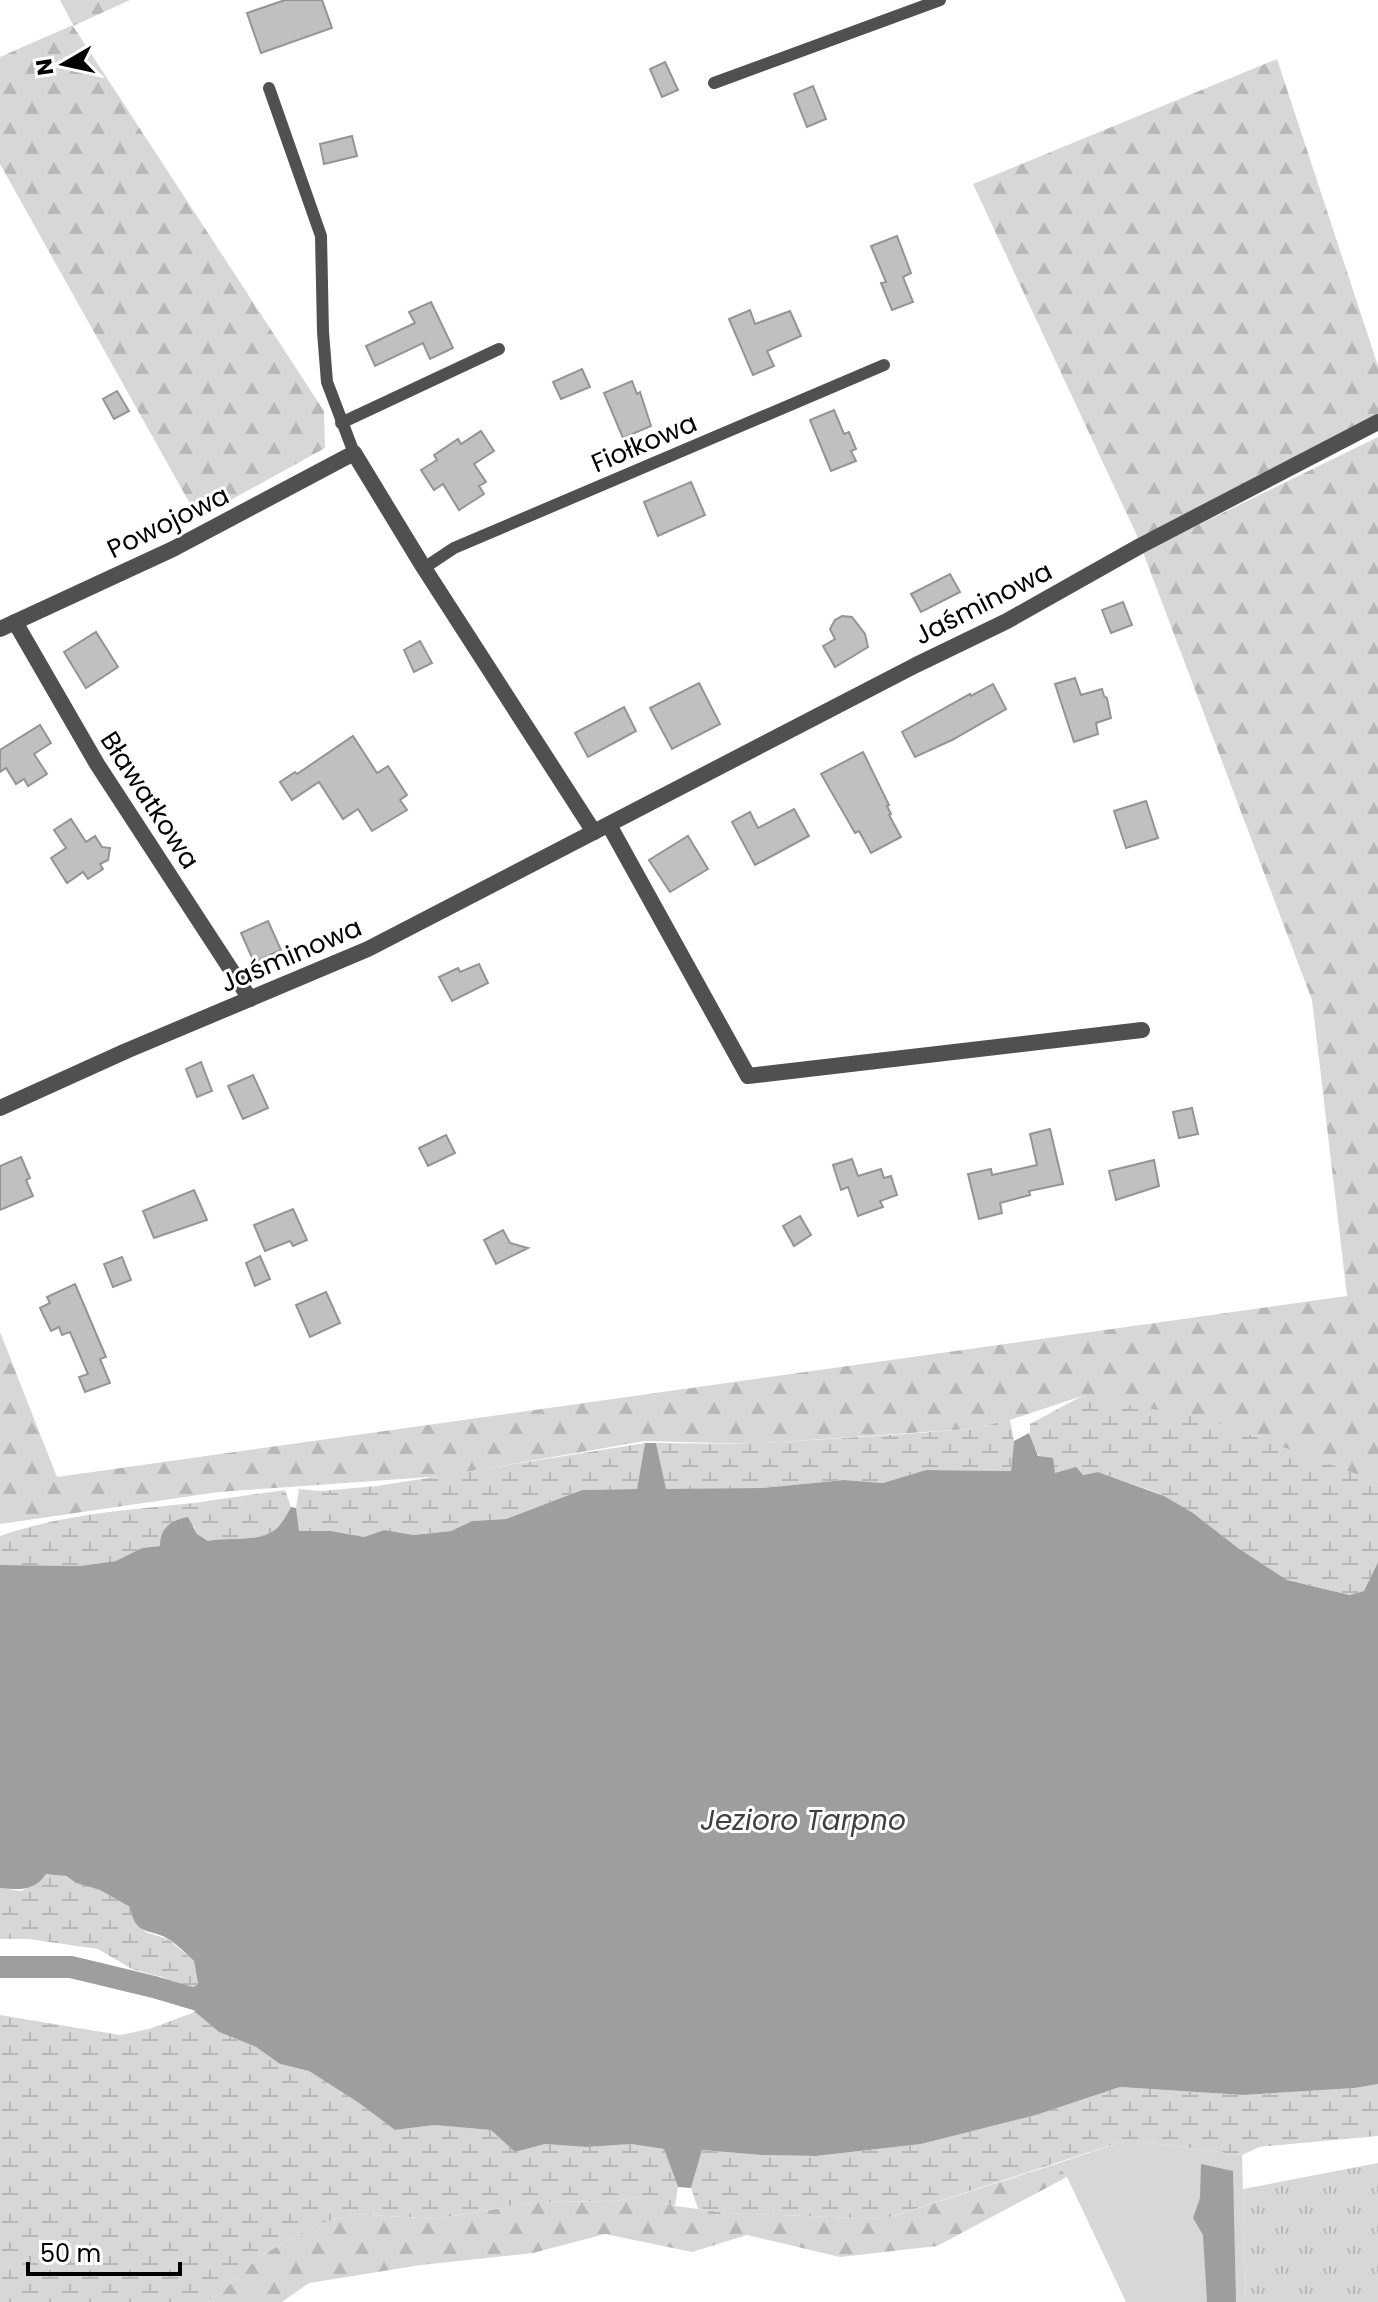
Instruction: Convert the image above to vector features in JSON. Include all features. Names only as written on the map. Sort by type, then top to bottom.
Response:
[{"type":"street","name":"Jaśminowa","points":[[0,1108],[368,949],[1007,621],[1140,546],[1378,422]]},
{"type":"street","points":[[354,453],[424,568],[601,829],[748,1076],[1142,1030]]},
{"type":"street","name":"Powojowa","points":[[8,626],[173,549],[354,453]]},
{"type":"street","name":"Bławatkowa","points":[[8,626],[250,999]]},
{"type":"lane","points":[[714,83],[940,0]]},
{"type":"lane","points":[[269,88],[321,236],[327,382],[354,453]]},
{"type":"lane","points":[[341,423],[499,349]]},
{"type":"lane","name":"Fiołkowa","points":[[424,568],[454,548],[884,365]]},
{"type":"green space","points":[[60,0],[130,0],[73,26],[324,411],[325,448],[198,518],[0,164],[0,57],[73,25]]},
{"type":"green space","points":[[1277,59],[1378,366],[1378,414],[1139,540],[973,184]]},
{"type":"green space","points":[[1378,437],[1378,1482],[1082,1396],[1010,1420],[969,1429],[752,1444],[645,1441],[443,1476],[219,1492],[0,1524],[0,1332],[57,1477],[1347,1296],[1312,1000],[1143,552]]},
{"type":"green space","points":[[1082,1396],[1207,1419],[1378,1482],[1378,1562],[1364,1591],[1351,1595],[1287,1580],[1193,1513],[1155,1492],[1098,1472],[1083,1475],[1055,1473],[1033,1445],[1030,1424]]},
{"type":"green space","points":[[1010,1420],[1014,1441],[1011,1471],[926,1470],[883,1483],[844,1480],[762,1488],[666,1490],[656,1443],[752,1444],[969,1429]]},
{"type":"green space","points":[[645,1443],[637,1489],[582,1490],[506,1519],[472,1521],[451,1531],[414,1535],[384,1530],[364,1537],[331,1531],[298,1531],[296,1508],[299,1489],[321,1491],[377,1486]]},
{"type":"green space","points":[[285,1490],[291,1507],[278,1527],[261,1536],[208,1541],[197,1534],[194,1526],[160,1546],[142,1548],[117,1561],[80,1566],[0,1565],[0,1536],[24,1529],[96,1514]]},
{"type":"green space","points":[[60,1873],[130,1907],[145,1932],[168,1939],[194,1961],[198,1984],[189,1990],[162,1977],[132,1969],[98,1949],[29,1939],[0,1939],[0,1888],[22,1891],[46,1874]]},
{"type":"green space","points":[[195,2012],[219,2032],[256,2047],[280,2064],[309,2071],[395,2130],[434,2125],[491,2130],[515,2152],[545,2144],[587,2147],[631,2144],[664,2149],[678,2187],[675,2206],[636,2197],[616,2201],[538,2202],[435,2219],[356,2214],[317,2224],[260,2256],[221,2293],[204,2302],[0,2302],[0,2015],[120,2035],[149,2029]]},
{"type":"green space","points":[[1378,2084],[1378,2136],[1259,2147],[1242,2155],[1127,2140],[884,2219],[727,2213],[698,2209],[691,2188],[702,2150],[816,2156],[921,2144],[1036,2115],[1120,2087],[1243,2095]]},
{"type":"green space","points":[[1127,2140],[1242,2155],[1246,2302],[1126,2302],[1067,2177],[1056,2164]]},
{"type":"green space","points":[[1378,2163],[1378,2302],[1246,2302],[1243,2189]]},
{"type":"green space","points":[[1056,2164],[1067,2177],[937,2246],[840,2257],[747,2235],[692,2252],[605,2234],[533,2253],[421,2265],[309,2283],[282,2302],[204,2302],[221,2293],[260,2256],[317,2224],[356,2214],[435,2219],[538,2202],[616,2201],[637,2197],[727,2213],[884,2219]]},
{"type":"water","name":"Jezioro Tarpno","points":[[1029,1433],[1038,1456],[1053,1458],[1055,1473],[1076,1467],[1083,1475],[1098,1472],[1164,1496],[1287,1580],[1350,1595],[1364,1591],[1378,1562],[1378,2084],[1243,2095],[1120,2087],[1036,2115],[921,2144],[816,2156],[702,2150],[691,2188],[678,2187],[664,2149],[631,2144],[587,2147],[545,2144],[515,2152],[491,2130],[434,2125],[395,2130],[309,2071],[280,2064],[256,2047],[219,2032],[195,2012],[189,1990],[198,1984],[194,1961],[170,1940],[140,1928],[130,1907],[66,1876],[46,1874],[32,1886],[0,1888],[0,1565],[80,1566],[116,1561],[142,1548],[160,1546],[167,1526],[188,1517],[197,1534],[208,1541],[261,1536],[278,1527],[291,1507],[296,1508],[299,1531],[331,1531],[364,1537],[384,1530],[414,1535],[451,1531],[472,1521],[506,1519],[582,1490],[637,1489],[645,1443],[656,1443],[666,1489],[762,1488],[844,1480],[883,1483],[926,1470],[1011,1471],[1014,1441]]},
{"type":"water","points":[[1201,2164],[1233,2171],[1236,2302],[1207,2302],[1203,2235],[1193,2218],[1200,2198]]},
{"type":"building","points":[[285,0],[322,0],[332,28],[261,53],[247,13]]},
{"type":"building","points":[[665,62],[678,90],[662,97],[650,69]]},
{"type":"building","points":[[813,86],[826,119],[807,127],[794,94]]},
{"type":"building","points":[[352,136],[357,156],[324,164],[320,144]]},
{"type":"building","points":[[897,236],[911,273],[903,277],[913,302],[892,310],[881,283],[886,282],[871,246]]},
{"type":"building","points":[[431,302],[453,348],[430,359],[423,343],[375,366],[366,346],[415,323],[409,312]]},
{"type":"building","points":[[750,310],[755,324],[790,311],[801,336],[767,351],[774,366],[753,375],[729,319]]},
{"type":"building","points":[[582,369],[590,387],[561,399],[553,382]]},
{"type":"building","points":[[632,381],[637,394],[640,392],[651,426],[623,438],[604,393]]},
{"type":"building","points":[[117,391],[129,411],[114,419],[103,399]]},
{"type":"building","points":[[834,410],[844,434],[849,432],[856,449],[851,451],[856,461],[831,471],[810,420]]},
{"type":"building","points":[[481,431],[494,451],[474,464],[486,482],[479,486],[484,494],[459,510],[443,484],[434,490],[421,470],[437,460],[434,455],[458,439],[461,444]]},
{"type":"building","points":[[691,482],[705,515],[658,536],[644,502]]},
{"type":"building","points":[[950,574],[960,592],[921,612],[911,594]]},
{"type":"building","points":[[1123,602],[1132,625],[1111,633],[1102,610]]},
{"type":"building","points":[[842,616],[852,617],[865,634],[868,647],[835,667],[823,646],[835,639],[830,629],[835,620]]},
{"type":"building","points":[[96,632],[118,667],[86,688],[64,652]]},
{"type":"building","points":[[420,641],[432,663],[414,672],[404,650]]},
{"type":"building","points":[[1075,678],[1081,695],[1102,689],[1111,718],[1096,723],[1098,734],[1074,742],[1055,684]]},
{"type":"building","points":[[699,683],[720,724],[672,749],[650,708]]},
{"type":"building","points":[[993,684],[1006,709],[915,757],[902,732]]},
{"type":"building","points":[[624,707],[636,731],[588,757],[575,733]]},
{"type":"building","points":[[40,725],[51,743],[34,754],[47,774],[28,786],[24,779],[16,784],[6,768],[0,772],[0,750]]},
{"type":"building","points":[[353,736],[377,773],[388,766],[407,795],[400,800],[407,810],[372,831],[358,809],[343,819],[319,782],[292,800],[280,782]]},
{"type":"building","points":[[863,752],[901,837],[871,853],[859,831],[855,833],[821,774]]},
{"type":"building","points":[[1146,801],[1158,838],[1126,848],[1114,811]]},
{"type":"building","points":[[794,809],[809,836],[755,865],[732,822],[750,812],[758,828]]},
{"type":"building","points":[[71,819],[86,842],[95,836],[102,847],[110,848],[108,860],[100,864],[103,869],[88,879],[83,872],[67,883],[51,858],[66,848],[54,830]]},
{"type":"building","points":[[688,836],[708,869],[670,892],[649,860]]},
{"type":"building","points":[[268,921],[281,950],[254,962],[241,933]]},
{"type":"building","points":[[479,964],[488,983],[452,1001],[439,977],[458,968],[460,972]]},
{"type":"building","points":[[201,1062],[212,1091],[197,1097],[186,1069]]},
{"type":"building","points":[[253,1075],[268,1108],[243,1119],[228,1086]]},
{"type":"building","points":[[1192,1108],[1198,1134],[1179,1138],[1173,1112]]},
{"type":"building","points":[[1050,1129],[1063,1184],[1029,1191],[1030,1195],[1000,1203],[1002,1213],[979,1219],[968,1174],[991,1169],[992,1175],[1037,1165],[1030,1134]]},
{"type":"building","points":[[446,1135],[455,1153],[428,1166],[419,1148]]},
{"type":"building","points":[[21,1157],[30,1178],[26,1180],[33,1196],[0,1210],[0,1166]]},
{"type":"building","points":[[852,1159],[858,1176],[881,1169],[884,1178],[891,1176],[897,1195],[880,1201],[883,1207],[858,1216],[848,1187],[841,1190],[833,1165]]},
{"type":"building","points":[[1154,1160],[1159,1186],[1116,1200],[1109,1171]]},
{"type":"building","points":[[194,1190],[207,1220],[154,1238],[143,1211]]},
{"type":"building","points":[[293,1209],[307,1240],[293,1246],[290,1241],[265,1251],[254,1225]]},
{"type":"building","points":[[800,1216],[811,1235],[794,1246],[783,1226]]},
{"type":"building","points":[[503,1230],[510,1243],[528,1248],[496,1264],[484,1240]]},
{"type":"building","points":[[260,1256],[270,1279],[255,1286],[246,1263]]},
{"type":"building","points":[[122,1257],[131,1280],[113,1287],[104,1264]]},
{"type":"building","points":[[75,1284],[106,1357],[100,1359],[110,1383],[85,1392],[79,1377],[88,1374],[70,1332],[62,1335],[59,1327],[51,1331],[40,1308],[50,1303],[47,1297]]},
{"type":"building","points":[[326,1292],[340,1323],[310,1337],[296,1305]]},
{"type":"waterway","points":[[0,1967],[71,1967],[218,2006]]}]
